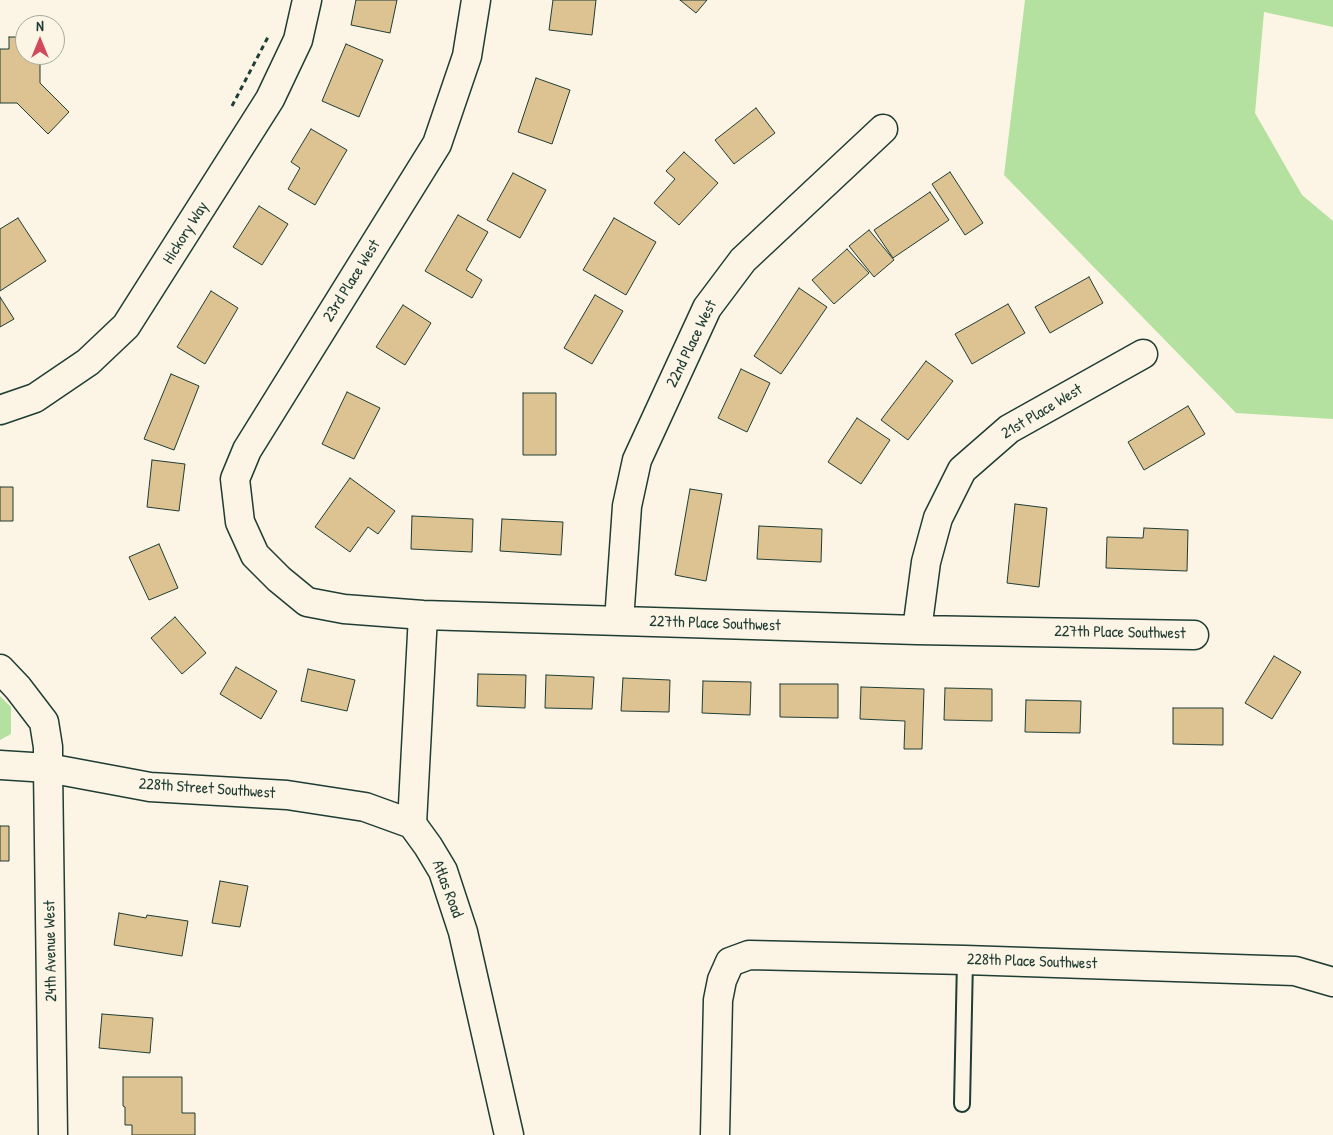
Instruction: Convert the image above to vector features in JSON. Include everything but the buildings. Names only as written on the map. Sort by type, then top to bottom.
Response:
[{"type":"street","name":"Hickory Way","points":[[0,410],[35,398],[88,362],[126,326],[270,99],[298,40],[307,0]]},
{"type":"street","name":"23rd Place West","points":[[255,555],[240,522],[235,479],[247,450],[437,144],[467,56],[476,0]]},
{"type":"street","name":"22nd Place West","points":[[619,621],[627,506],[637,460],[707,308],[743,260],[883,129]]},
{"type":"street","name":"21st Place West","points":[[917,630],[926,562],[938,518],[962,470],[1009,429],[1143,354]]},
{"type":"street","name":"227th Place Southwest","points":[[255,555],[279,579],[307,602],[344,609],[422,615],[917,630],[1194,635]]},
{"type":"street","points":[[412,824],[422,615]]},
{"type":"street","name":"24th Avenue West","points":[[0,669],[18,688],[44,722],[48,747],[53,1135]]},
{"type":"street","name":"228th Street Southwest","points":[[0,765],[48,768],[150,787],[287,795],[365,807],[412,824]]},
{"type":"street","name":"Atlas Road","points":[[412,824],[443,871],[463,932],[509,1135]]},
{"type":"street","name":"228th Place Southwest","points":[[715,1135],[718,1000],[722,980],[730,962],[750,955],[1295,971],[1333,982]]},
{"type":"lane","points":[[962,1104],[965,960]]},
{"type":"path","points":[[230,110],[270,33]]},
{"type":"green space","points":[[1025,0],[1333,0],[1333,27],[1264,12],[1255,113],[1302,195],[1333,221],[1333,419],[1236,413],[1004,175]]},
{"type":"green space","points":[[0,696],[11,707],[11,734],[0,740]]}]
